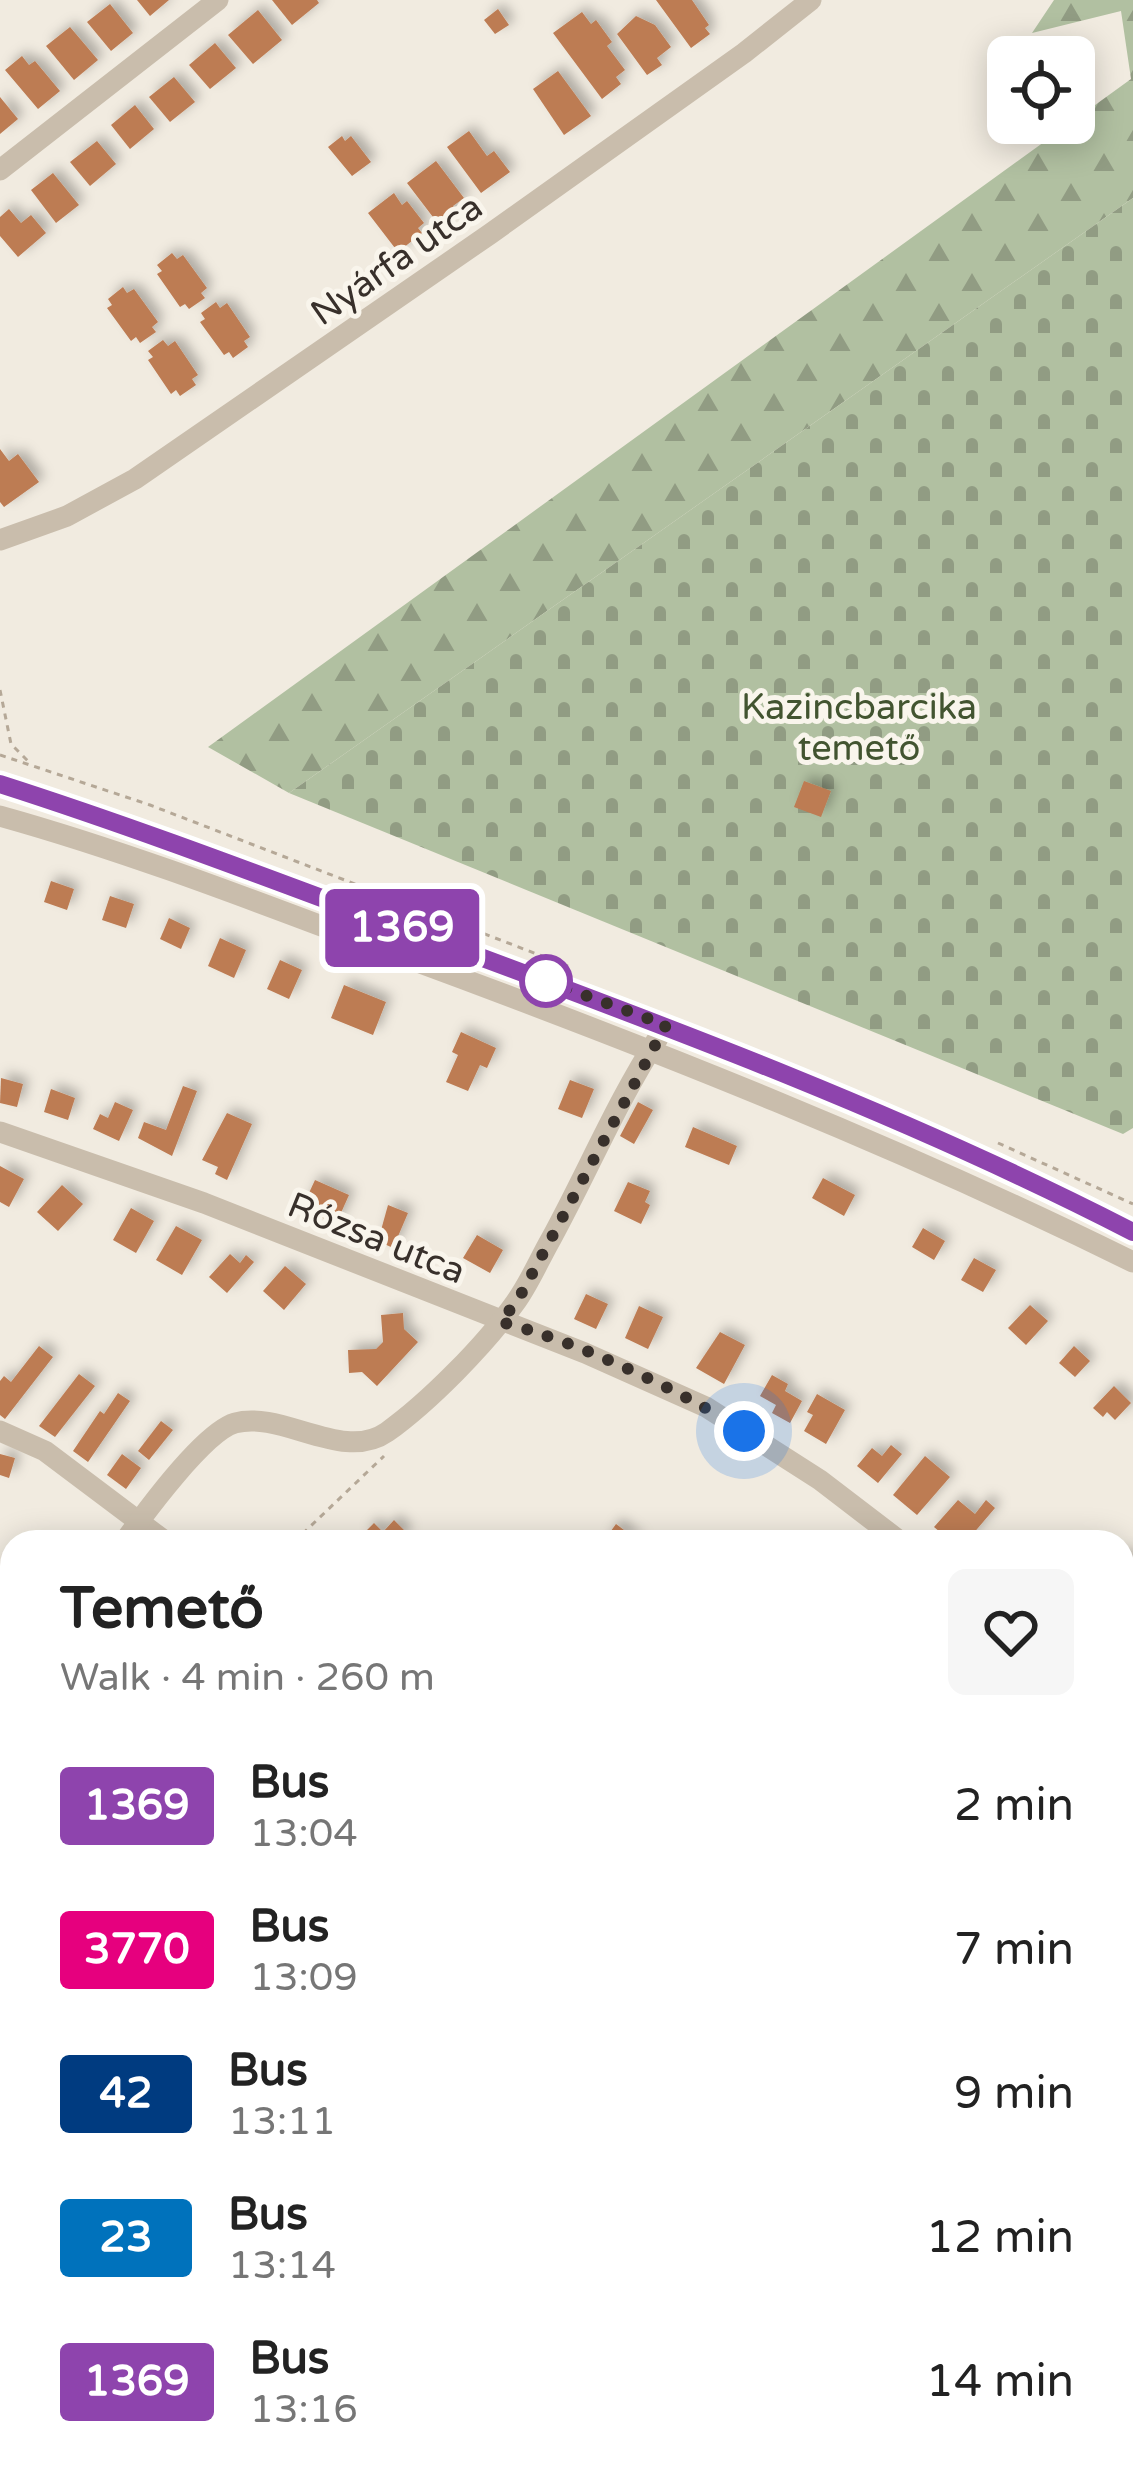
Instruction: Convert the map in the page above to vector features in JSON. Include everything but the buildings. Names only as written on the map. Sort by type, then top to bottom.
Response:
[{"type":"street","points":[[0,170],[218,0]]},
{"type":"street","name":"Nyárfa utca","points":[[0,540],[67,516],[135,479],[490,234],[811,0]]},
{"type":"street","points":[[0,783],[118,822],[666,1025],[1058,1194],[1133,1232]]},
{"type":"street","points":[[0,816],[107,846],[650,1050],[1051,1221],[1133,1262]]},
{"type":"street","points":[[133,1530],[191,1460],[220,1431],[238,1422],[353,1440],[379,1437],[441,1383],[518,1300],[666,1025]]},
{"type":"street","name":"Rózsa utca","points":[[0,1132],[203,1203],[585,1353],[706,1407],[820,1480],[885,1530]]},
{"type":"street","points":[[0,1431],[46,1451],[151,1530]]},
{"type":"path","points":[[0,690],[11,744],[38,767]]},
{"type":"path","points":[[307,1530],[384,1456]]},
{"type":"green space","points":[[1054,0],[1133,0],[1133,198],[289,793],[208,747],[1041,144],[1095,144],[1095,105],[1131,79],[1121,11],[1032,33]]},
{"type":"green space","name":"Kazincbarcika temető","points":[[1133,198],[1133,1128],[1123,1134],[289,793]]},
{"type":"bus line","name":"1369","points":[[0,784],[118,822],[666,1025],[1058,1194],[1133,1232]]},
{"type":"route","points":[[546,981],[666,1025],[518,1300],[500,1322],[585,1353],[706,1407],[744,1431]]}]
